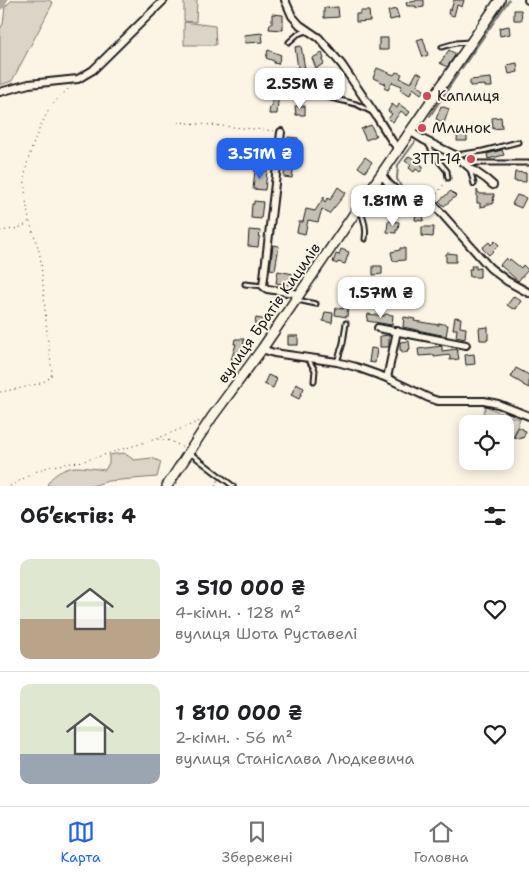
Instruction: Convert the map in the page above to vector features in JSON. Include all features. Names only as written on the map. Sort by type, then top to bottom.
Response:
[{"type":"street","points":[[0,92],[29,84],[78,79],[93,70],[164,0]]},
{"type":"street","points":[[285,0],[292,16],[307,31],[319,38],[342,65],[399,150]]},
{"type":"street","name":"вулиця Братів Кицилів","points":[[167,486],[212,417],[262,349],[500,0]]},
{"type":"street","points":[[281,132],[263,286],[268,289],[294,293],[297,298]]},
{"type":"street","points":[[410,132],[426,142],[455,155],[493,185]]},
{"type":"street","points":[[382,175],[393,188],[402,194],[435,206],[490,268],[529,293]]},
{"type":"street","points":[[378,328],[466,345]]},
{"type":"street","points":[[387,378],[397,331]]},
{"type":"street","points":[[262,349],[274,353],[337,362],[356,367],[387,378],[438,401],[492,402],[529,416]]},
{"type":"lane","points":[[289,42],[298,34],[307,31]]},
{"type":"lane","points":[[442,47],[456,43],[472,42]]},
{"type":"lane","points":[[285,95],[319,95],[356,104],[374,113]]},
{"type":"lane","points":[[426,142],[447,171],[448,178]]},
{"type":"lane","points":[[455,155],[483,151],[518,142]]},
{"type":"lane","points":[[464,163],[529,164]]},
{"type":"lane","points":[[470,168],[474,184]]},
{"type":"lane","points":[[359,208],[366,232],[365,239]]},
{"type":"lane","points":[[244,284],[263,286]]},
{"type":"lane","points":[[297,298],[316,304]]},
{"type":"lane","points":[[337,362],[343,343],[346,323]]},
{"type":"lane","points":[[308,358],[315,373],[314,381]]},
{"type":"lane","points":[[189,452],[233,486]]},
{"type":"path","points":[[0,392],[46,381],[52,372],[40,253],[29,221],[25,196],[25,174],[33,145],[43,120],[53,104],[78,79]]},
{"type":"path","points":[[178,122],[281,132]]},
{"type":"path","points":[[431,203],[448,178]]},
{"type":"path","points":[[0,231],[26,226],[29,221]]},
{"type":"path","points":[[10,486],[38,470],[84,461],[156,439],[212,417]]},
{"type":"path","points":[[156,439],[177,443],[189,452]]},
{"type":"path","points":[[216,486],[219,475]]},
{"type":"shaded area","points":[[12,0],[49,0],[53,3],[12,81],[0,85],[0,29],[3,24],[5,7]]},
{"type":"shaded area","points":[[184,0],[197,0],[196,22],[184,21]]},
{"type":"shaded area","points":[[184,22],[215,26],[216,45],[184,45]]},
{"type":"shaded area","points":[[486,406],[505,415],[482,415]]},
{"type":"shaded area","points":[[514,417],[520,419],[514,434]]},
{"type":"shaded area","points":[[124,453],[134,460],[152,458],[161,462],[157,477],[108,481],[92,486],[47,486],[54,476],[72,467],[105,470],[109,463],[109,455]]},
{"type":"building","points":[[424,0],[424,7],[407,6],[406,3]]},
{"type":"building","points":[[454,0],[464,0],[462,7],[457,5],[454,16],[448,14]]},
{"type":"building","points":[[338,7],[339,17],[324,18],[324,8]]},
{"type":"building","points":[[396,9],[399,18],[390,20],[388,11]]},
{"type":"building","points":[[514,10],[521,10],[522,20],[514,20]]},
{"type":"building","points":[[360,11],[369,11],[370,21],[356,22],[356,14],[360,14]]},
{"type":"building","points":[[272,14],[283,15],[283,30],[269,29],[270,24],[272,24]]},
{"type":"building","points":[[509,26],[510,34],[500,36],[499,28]]},
{"type":"building","points":[[262,33],[263,42],[245,43],[244,35]]},
{"type":"building","points":[[379,38],[388,38],[388,50],[379,50]]},
{"type":"building","points":[[423,38],[428,55],[423,57],[417,40]]},
{"type":"building","points":[[301,46],[305,69],[304,85],[294,85],[294,75],[299,75],[295,47]]},
{"type":"building","points":[[268,50],[281,55],[278,64],[266,58]]},
{"type":"building","points":[[449,50],[456,54],[447,67],[440,63]]},
{"type":"building","points":[[322,53],[324,64],[316,68],[312,58]]},
{"type":"building","points":[[517,63],[518,72],[509,74],[507,65]]},
{"type":"building","points":[[377,68],[394,75],[396,72],[402,74],[400,78],[411,83],[417,72],[422,75],[417,85],[424,90],[421,94],[413,88],[410,95],[400,90],[402,86],[392,82],[388,90],[384,88],[386,84],[373,78]]},
{"type":"building","points":[[491,78],[492,87],[485,87],[485,85],[470,86],[470,80]]},
{"type":"building","points":[[272,89],[278,89],[277,114],[269,114],[270,106],[272,106]]},
{"type":"building","points":[[392,104],[397,108],[399,104],[410,112],[407,116],[401,111],[393,122],[388,119],[392,114],[388,111]]},
{"type":"building","points":[[295,106],[305,106],[305,115],[296,115]]},
{"type":"building","points":[[441,106],[449,109],[444,123],[436,119]]},
{"type":"building","points":[[501,117],[502,128],[493,129],[492,118]]},
{"type":"building","points":[[371,125],[376,136],[366,140],[361,129]]},
{"type":"building","points":[[458,129],[467,130],[467,141],[457,141]]},
{"type":"building","points":[[288,137],[298,138],[297,147],[287,146]]},
{"type":"building","points":[[257,140],[269,142],[267,158],[255,156]]},
{"type":"building","points":[[502,150],[504,155],[488,159],[487,154]]},
{"type":"building","points":[[286,155],[295,156],[292,178],[284,177]]},
{"type":"building","points":[[409,156],[415,160],[417,157],[422,161],[420,164],[423,166],[423,169],[420,172],[416,169],[414,172],[409,168],[411,165],[405,161]]},
{"type":"building","points":[[365,157],[372,162],[365,172],[358,167]]},
{"type":"building","points":[[255,170],[267,171],[265,190],[253,189]]},
{"type":"building","points":[[515,172],[526,173],[526,182],[514,181]]},
{"type":"building","points":[[338,187],[346,193],[329,214],[322,209],[318,222],[308,220],[305,234],[297,232],[299,222],[303,222],[306,209],[315,211],[324,197],[325,202],[328,198],[330,200]]},
{"type":"building","points":[[477,190],[480,194],[494,194],[493,204],[486,204],[486,206],[480,207],[480,203],[477,203]]},
{"type":"building","points":[[451,191],[456,196],[444,206],[439,201]]},
{"type":"building","points":[[517,195],[526,198],[521,208],[512,204]]},
{"type":"building","points":[[254,201],[263,202],[261,219],[251,218]]},
{"type":"building","points":[[417,206],[425,207],[423,221],[415,220]]},
{"type":"building","points":[[388,221],[399,222],[396,233],[387,232]]},
{"type":"building","points":[[422,227],[434,227],[433,237],[422,236]]},
{"type":"building","points":[[249,230],[260,231],[258,247],[248,246]]},
{"type":"building","points":[[495,241],[499,245],[489,255],[482,248],[489,242],[491,245]]},
{"type":"building","points":[[273,245],[279,246],[275,270],[270,269]]},
{"type":"building","points":[[400,248],[405,248],[405,260],[393,261],[391,252],[400,250]]},
{"type":"building","points":[[341,249],[349,252],[345,264],[338,262],[337,264],[333,262],[336,254],[339,255]]},
{"type":"building","points":[[447,253],[456,254],[456,262],[446,262]]},
{"type":"building","points":[[506,258],[521,268],[523,265],[528,270],[518,281],[500,265]]},
{"type":"building","points":[[373,266],[382,266],[382,274],[373,275]]},
{"type":"building","points":[[471,266],[476,266],[476,269],[480,268],[480,277],[470,277],[469,269],[472,269]]},
{"type":"building","points":[[278,271],[293,274],[291,285],[276,283]]},
{"type":"building","points":[[345,279],[353,280],[352,302],[348,302],[347,317],[335,315],[336,308],[343,309]]},
{"type":"building","points":[[514,296],[521,301],[516,309],[507,305]]},
{"type":"building","points":[[325,312],[333,313],[332,323],[323,321]]},
{"type":"building","points":[[368,314],[393,315],[392,325],[367,321]]},
{"type":"building","points":[[404,317],[415,319],[414,321],[448,325],[446,336],[403,327]]},
{"type":"building","points":[[455,317],[461,318],[460,327],[466,328],[465,339],[456,337],[457,329],[453,329]]},
{"type":"building","points":[[256,318],[267,320],[265,329],[254,327]]},
{"type":"building","points":[[488,327],[488,340],[480,340],[479,328]]},
{"type":"building","points":[[389,335],[389,347],[380,347],[380,336]]},
{"type":"building","points":[[288,336],[298,336],[298,345],[288,345]]},
{"type":"building","points":[[235,339],[244,339],[244,352],[241,362],[231,360],[236,344],[234,344]]},
{"type":"building","points":[[409,341],[410,349],[407,350],[408,352],[402,353],[400,342]]},
{"type":"building","points":[[442,346],[442,351],[457,349],[459,359],[450,360],[450,355],[419,356],[418,349]]},
{"type":"building","points":[[371,348],[377,349],[375,363],[369,362]]},
{"type":"building","points":[[474,354],[475,364],[466,365],[465,355]]},
{"type":"building","points":[[516,368],[529,375],[529,388],[511,377]]},
{"type":"building","points":[[268,375],[277,379],[273,388],[264,384]]},
{"type":"building","points":[[296,384],[304,388],[299,399],[291,395]]},
{"type":"building","points":[[518,427],[526,431],[523,438],[514,437]]},
{"type":"waterway","points":[[0,4],[2,0]]},
{"type":"waterway","points":[[462,68],[509,0]]},
{"type":"waterway","points":[[430,116],[458,74]]},
{"type":"waterway","points":[[411,195],[403,190],[397,179],[398,165],[415,142]]},
{"type":"waterway","points":[[416,196],[431,199]]},
{"type":"waterway","points":[[446,214],[471,242]]},
{"type":"waterway","points":[[489,262],[512,279],[529,288]]},
{"type":"place","name":"Каплиця","points":[[427,96]]},
{"type":"place","name":"Млинок","points":[[422,128]]},
{"type":"place","name":"ЗТП-14","points":[[471,159]]}]
